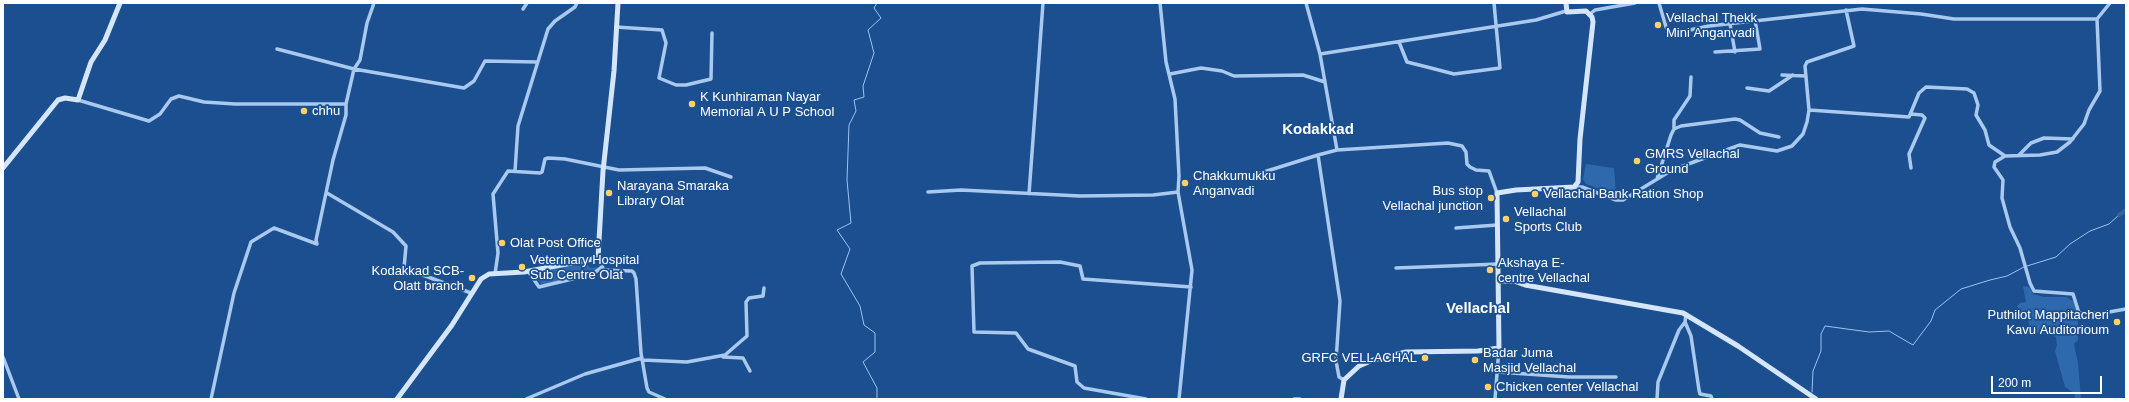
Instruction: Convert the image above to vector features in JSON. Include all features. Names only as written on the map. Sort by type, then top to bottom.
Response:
[{"type":"street","points":[[78,100],[91,62],[105,40],[120,3]]},
{"type":"street","points":[[211,399],[234,293],[252,242],[274,228],[317,244],[316,240],[333,160],[346,115],[346,104],[354,69],[360,60],[367,23],[374,3]]},
{"type":"street","points":[[524,9],[527,3]]},
{"type":"street","points":[[515,171],[518,126],[548,29],[555,21],[575,7],[578,3]]},
{"type":"street","points":[[618,3],[614,71],[603,166],[598,258],[602,267],[608,271],[625,270],[634,273],[636,279],[642,359],[648,391],[665,399]]},
{"type":"street","points":[[1029,194],[1043,3]]},
{"type":"street","points":[[1160,3],[1166,62],[1170,74],[1176,120],[1178,192],[1192,270],[1179,399]]},
{"type":"street","points":[[1306,3],[1320,54],[1337,150]]},
{"type":"street","points":[[1399,42],[1407,62],[1427,68],[1454,74],[1500,68],[1494,3]]},
{"type":"street","points":[[1566,3],[1566,11]]},
{"type":"street","points":[[1590,14],[1595,10],[1635,3]]},
{"type":"street","points":[[1659,3],[1669,32],[1675,33],[1755,20],[1862,9],[1921,14],[1954,19],[2097,19]]},
{"type":"street","points":[[2110,3],[2097,19],[2100,91],[2089,110],[2084,124],[2073,139],[2057,152],[2040,155],[2005,156],[1996,162],[1994,168],[2003,180],[2002,198],[2010,227],[2023,255],[2034,292],[2073,294],[2078,313],[2103,313],[2126,309]]},
{"type":"street","points":[[1497,193],[1516,190],[1582,187],[1616,200],[1623,200],[1672,170],[1740,146],[1777,151],[1792,146],[1803,134],[1808,110],[1805,76],[1805,66],[1807,62],[1854,46],[1846,10]]},
{"type":"street","points":[[1320,54],[1536,20],[1566,11],[1586,12],[1590,14],[1593,22],[1580,139],[1579,177],[1578,184],[1574,187]]},
{"type":"street","points":[[1715,52],[1735,52],[1760,49],[1755,20]]},
{"type":"street","points":[[1730,24],[1735,52]]},
{"type":"street","points":[[616,27],[662,30],[666,43],[659,78],[676,85],[686,85],[711,79],[712,33]]},
{"type":"street","points":[[277,49],[354,69],[464,88],[474,82],[485,61],[538,62]]},
{"type":"street","points":[[1170,74],[1201,68],[1222,71],[1234,76],[1304,75],[1325,82]]},
{"type":"street","points":[[1782,75],[1805,76]]},
{"type":"street","points":[[1747,88],[1769,91],[1793,75]]},
{"type":"street","points":[[1656,179],[1674,129],[1674,120],[1690,96],[1690,77]]},
{"type":"street","points":[[1808,110],[1909,117],[1919,94],[1926,87],[1967,89],[1974,93],[1978,105],[1976,115],[1985,130],[1989,145],[2005,156]]},
{"type":"street","points":[[3,168],[58,100],[65,98],[78,100],[149,121],[160,114],[171,99],[179,96],[204,102],[235,104],[346,104]]},
{"type":"street","points":[[1911,114],[1922,115],[1925,118],[1909,154],[1911,168]]},
{"type":"street","points":[[1674,129],[1687,124],[1740,120],[1760,133],[1778,137]]},
{"type":"street","points":[[2019,155],[2031,143],[2044,138],[2073,139]]},
{"type":"street","points":[[1251,176],[1337,150],[1448,143],[1462,146],[1466,152],[1467,164],[1476,170],[1489,171],[1497,193],[1499,348],[1495,399]]},
{"type":"street","points":[[1318,155],[1340,301],[1336,361],[1339,377],[1344,380]]},
{"type":"street","points":[[495,274],[498,253],[493,194],[508,171],[540,173],[542,172],[545,159],[548,158],[620,170],[705,168],[732,177]]},
{"type":"street","points":[[928,192],[961,190],[1080,196],[1153,195],[1178,192]]},
{"type":"street","points":[[327,193],[393,232],[406,246],[404,268],[471,293]]},
{"type":"street","points":[[1456,228],[1497,225]]},
{"type":"street","points":[[397,399],[452,325],[481,279],[489,274],[528,271],[598,258]]},
{"type":"street","points":[[1146,399],[1084,388],[1077,382],[1075,366],[1028,348],[1016,333],[974,332],[972,266],[980,263],[1060,262],[1080,266],[1083,280],[1191,287]]},
{"type":"street","points":[[1396,268],[1499,264]]},
{"type":"street","points":[[528,271],[539,287],[592,274],[602,267]]},
{"type":"street","points":[[1498,281],[1514,281],[1525,285],[1686,314],[1738,346],[1816,399]]},
{"type":"street","points":[[719,357],[724,355],[747,336],[746,302],[749,298],[763,296],[764,288]]},
{"type":"street","points":[[1657,399],[1658,382],[1679,330],[1685,322],[1686,314]]},
{"type":"street","points":[[1685,322],[1691,336],[1700,394],[1711,396],[1712,399]]},
{"type":"street","points":[[1341,399],[1344,380],[1359,366],[1373,360],[1406,352],[1478,351],[1499,348]]},
{"type":"street","points":[[3,357],[19,399]]},
{"type":"street","points":[[526,399],[585,374],[642,359],[687,362],[719,357],[743,358],[750,371]]},
{"type":"street","points":[[1498,372],[1569,377],[1616,377]]},
{"type":"street","points":[[1294,399],[1300,399]]},
{"type":"shaded area","points":[[1586,164],[1614,168],[1616,195],[1586,184],[1583,179]]},
{"type":"shaded area","points":[[584,262],[591,268],[599,267],[592,273],[542,285],[534,275],[536,272]]},
{"type":"shaded area","points":[[2023,286],[2029,287],[2033,294],[2044,297],[2066,297],[2073,301],[2078,314],[2078,340],[2074,344],[2078,363],[2081,399],[2075,399],[2074,393],[2065,387],[2055,351],[2057,345],[2056,337],[2050,334],[2031,333],[2027,315],[2020,315],[2015,312],[2019,309],[2017,306],[2020,303],[2026,302]]},
{"type":"waterway","points":[[877,3],[874,8],[881,18],[868,30],[874,53],[863,86],[864,97],[854,100],[856,111],[849,125],[847,180],[851,223],[837,230],[850,249],[841,274],[860,306],[864,325],[875,333],[875,352],[863,362],[877,388],[877,399]]},
{"type":"waterway","points":[[2119,215],[2126,210]]},
{"type":"waterway","points":[[2027,266],[2056,257],[2070,244],[2090,231],[2109,224],[2119,215]]},
{"type":"waterway","points":[[1812,392],[1813,371],[1821,351],[1821,334],[1825,326],[1869,332],[1889,331],[1913,345],[1931,321],[1935,310],[1961,289],[2007,276],[2024,267]]},
{"type":"place","name":"Vellachal Thekk Mini Anganvadi","points":[[1658,25]]},
{"type":"place","name":"K Kunhiraman Nayar Memorial A U P School","points":[[692,104]]},
{"type":"place","name":"chhu","points":[[304,111]]},
{"type":"place","name":"GMRS Vellachal Ground","points":[[1637,161]]},
{"type":"place","name":"Chakkumukku Anganvadi","points":[[1185,183]]},
{"type":"place","name":"Narayana Smaraka Library Olat","points":[[609,193]]},
{"type":"place","name":"Vellachal Bank Ration Shop","points":[[1535,194]]},
{"type":"place","name":"Bus stop Vellachal junction","points":[[1491,198]]},
{"type":"place","name":"Vellachal Sports Club","points":[[1506,219]]},
{"type":"place","name":"Olat Post Office","points":[[502,243]]},
{"type":"place","name":"Veterinary Hospital Sub Centre Olat","points":[[522,267]]},
{"type":"place","name":"Akshaya E- centre Vellachal","points":[[1490,270]]},
{"type":"place","name":"Kodakkad SCB- Olatt branch","points":[[472,278]]},
{"type":"place","name":"Puthilot Mappitacheri Kavu Auditorioum","points":[[2117,322]]},
{"type":"place","name":"GRFC VELLACHAL","points":[[1425,358]]},
{"type":"place","name":"Badar Juma Masjid Vellachal","points":[[1475,360]]},
{"type":"place","name":"Chicken center Vellachal","points":[[1488,387]]},
{"type":"district","name":"Kodakkad","points":[[1318,130]]},
{"type":"district","name":"Vellachal","points":[[1478,309]]}]
